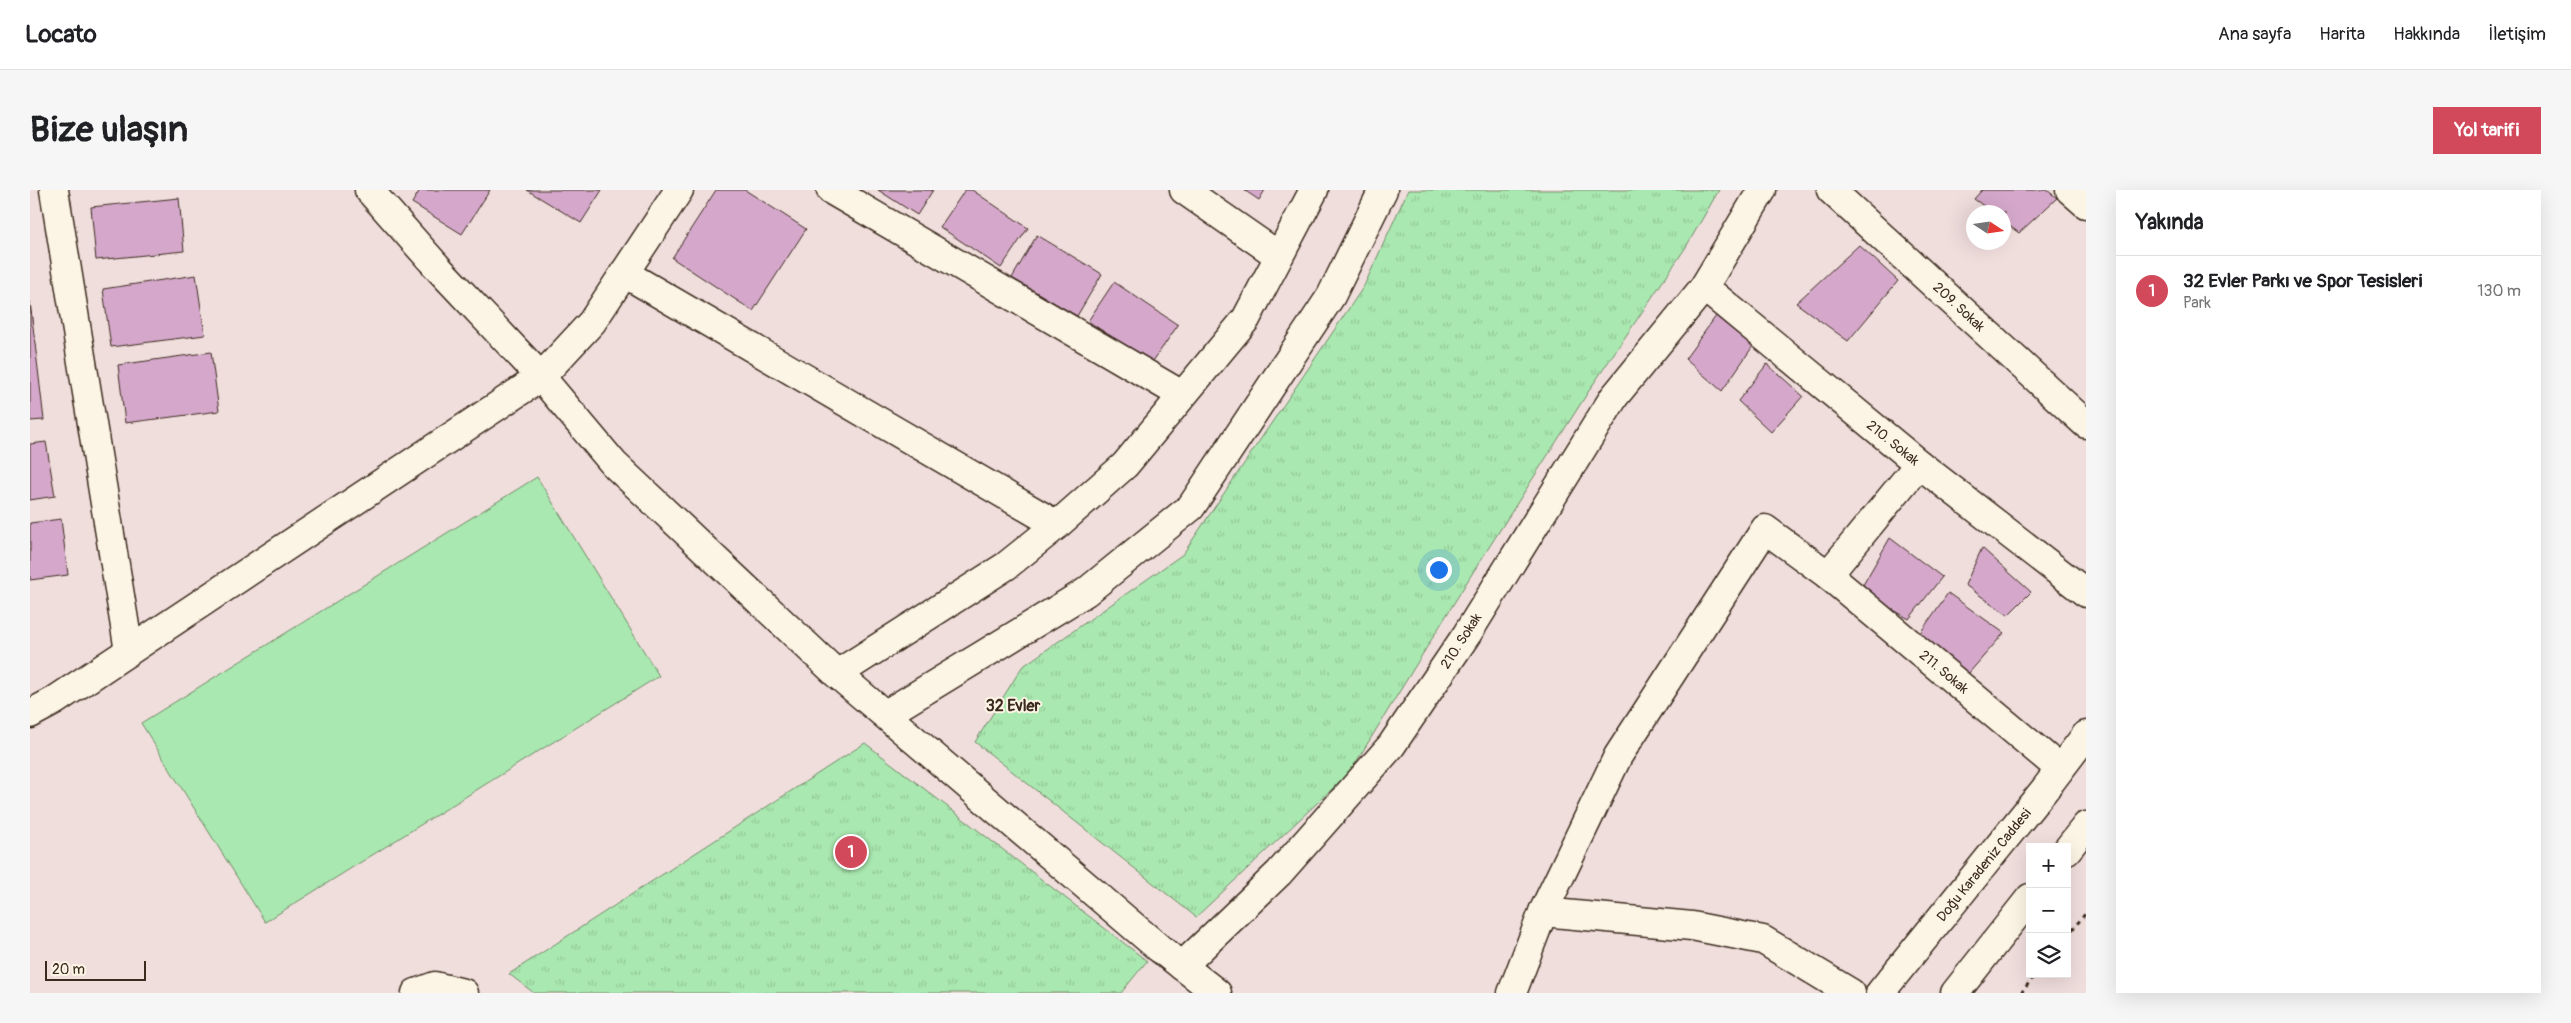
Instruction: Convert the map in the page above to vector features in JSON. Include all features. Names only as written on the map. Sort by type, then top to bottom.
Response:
[{"type":"street","points":[[54,190],[129,651]]},
{"type":"street","points":[[369,190],[440,270],[541,376],[614,464],[837,674],[1182,966],[1217,993]]},
{"type":"street","points":[[30,714],[54,701],[541,376],[592,322],[679,190]]},
{"type":"street","points":[[831,190],[1182,396]]},
{"type":"street","points":[[1184,190],[1279,256]]},
{"type":"street","points":[[837,674],[1006,566],[1057,525],[1125,464],[1246,319],[1314,190]]},
{"type":"street","points":[[886,714],[1086,592],[1190,507],[1331,296],[1383,190]]},
{"type":"street","name":"210. Sokak","points":[[1182,966],[1279,873],[1391,746],[1467,634],[1614,397],[1704,287],[1762,190]]},
{"type":"street","name":"209. Sokak","points":[[1831,190],[2086,424]]},
{"type":"street","points":[[2070,190],[2086,204]]},
{"type":"street","points":[[624,273],[1057,525]]},
{"type":"street","name":"210. Sokak","points":[[1704,287],[1919,464],[2086,593]]},
{"type":"street","points":[[1828,575],[1919,464]]},
{"type":"street","name":"211. Sokak","points":[[1543,912],[1618,756],[1765,529],[1828,575],[2060,769]]},
{"type":"street","name":"Doğu Karadeniz Caddesi","points":[[1880,993],[2086,735]]},
{"type":"street","points":[[2071,845],[2086,826]]},
{"type":"street","points":[[1955,993],[2026,903]]},
{"type":"street","points":[[1512,993],[1543,912],[1692,926],[1763,940],[1851,993]]},
{"type":"street","points":[[416,993],[435,986],[464,993]]},
{"type":"path","points":[[2069,933],[2086,913]]},
{"type":"path","points":[[2021,993],[2033,978]]},
{"type":"green space","points":[[1408,190],[1719,190],[1686,247],[1592,386],[1470,577],[1350,772],[1196,917],[975,742],[1022,667],[1183,554],[1364,286]]},
{"type":"green space","points":[[537,477],[659,676],[265,922],[141,723]]},
{"type":"green space","points":[[865,743],[1147,961],[1121,993],[534,993],[509,974]]},
{"type":"building","points":[[420,190],[490,190],[462,234],[412,203]]},
{"type":"building","points":[[527,190],[602,190],[581,223]]},
{"type":"building","points":[[716,190],[745,190],[806,229],[753,311],[672,258]]},
{"type":"building","points":[[878,190],[933,190],[917,215]]},
{"type":"building","points":[[965,190],[972,190],[1028,228],[1001,268],[940,227]]},
{"type":"building","points":[[1244,190],[1265,190],[1259,200]]},
{"type":"building","points":[[1982,190],[2047,190],[2057,198],[2019,233],[2011,227],[2011,205],[1982,205],[1974,199]]},
{"type":"building","points":[[179,198],[184,251],[96,260],[91,207]]},
{"type":"building","points":[[1037,235],[1102,274],[1077,316],[1012,278]]},
{"type":"building","points":[[1859,245],[1898,281],[1848,341],[1796,303]]},
{"type":"building","points":[[196,275],[205,335],[111,347],[103,289]]},
{"type":"building","points":[[1114,282],[1178,325],[1151,364],[1088,321]]},
{"type":"building","points":[[30,301],[44,420],[30,421]]},
{"type":"building","points":[[1716,316],[1753,346],[1722,391],[1685,359]]},
{"type":"building","points":[[211,352],[219,411],[125,423],[118,365]]},
{"type":"building","points":[[1767,364],[1803,396],[1771,432],[1738,401]]},
{"type":"building","points":[[46,442],[55,496],[30,500],[30,444]]},
{"type":"building","points":[[61,519],[68,575],[30,580],[30,523]]},
{"type":"building","points":[[1890,538],[1942,577],[1909,619],[1860,590]]},
{"type":"building","points":[[1982,548],[2031,592],[2008,615],[1965,585]]},
{"type":"building","points":[[1948,593],[2004,633],[1968,674],[1918,636]]},
{"type":"place","name":"32 Evler Parkı ve Spor Tesisleri","points":[[851,852]]},
{"type":"district","name":"32 Evler","points":[[1013,706]]}]
